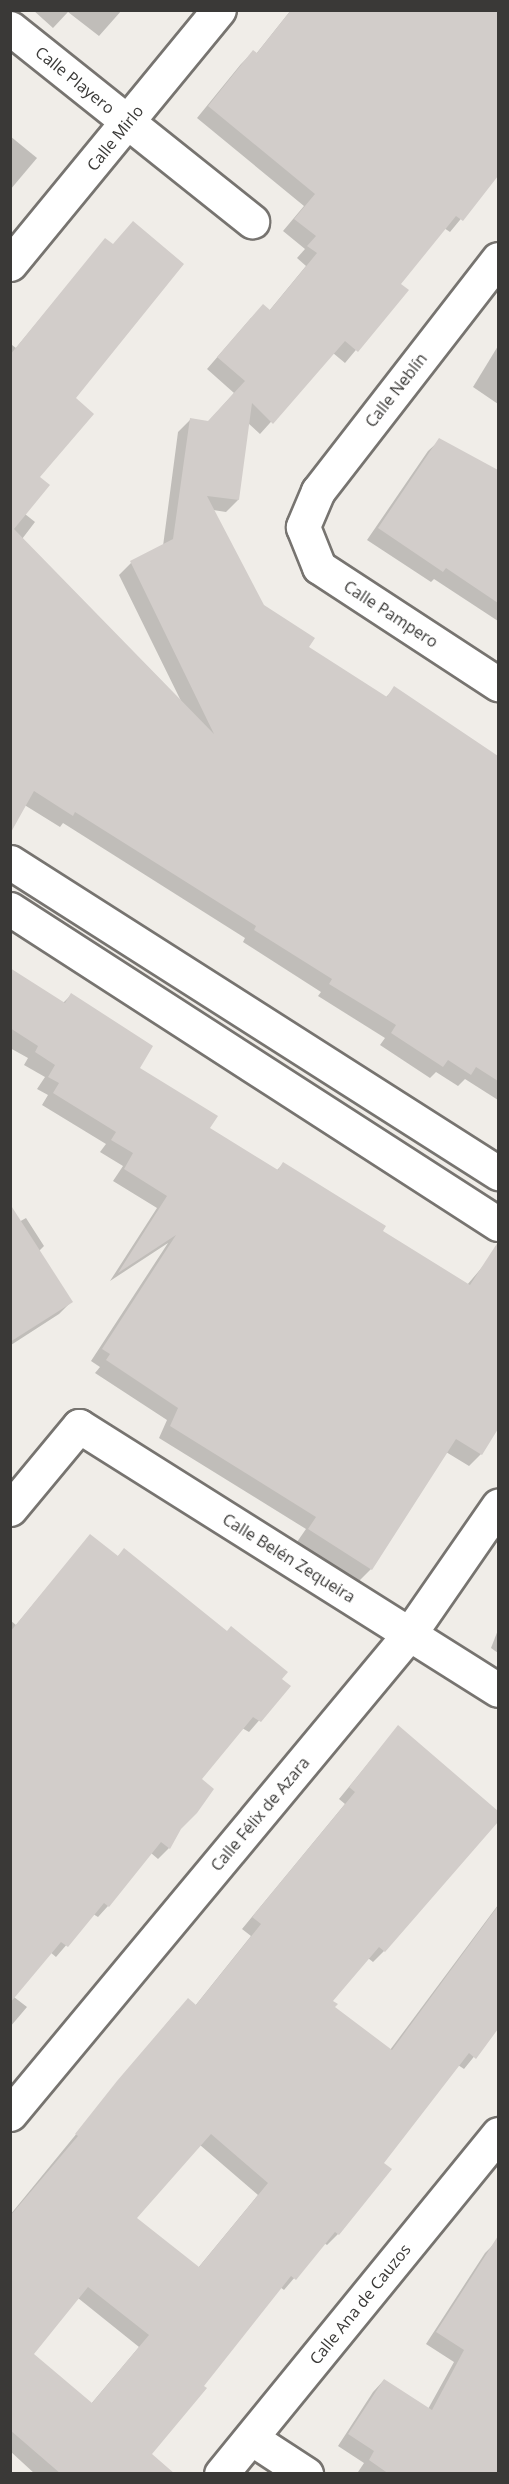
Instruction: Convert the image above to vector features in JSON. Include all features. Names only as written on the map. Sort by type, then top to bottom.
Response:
[{"type":"street","name":"Calle Mirlo","points":[[10,264],[219,10]]},
{"type":"street","name":"Calle Playero","points":[[10,28],[252,221]]},
{"type":"street","name":"Calle Neblín","points":[[303,527],[318,491],[498,259]]},
{"type":"street","name":"Calle Pampero","points":[[303,527],[319,567],[498,684]]},
{"type":"street","points":[[10,862],[498,1173]]},
{"type":"street","points":[[10,909],[498,1224]]},
{"type":"street","name":"Calle Belén Zequeira","points":[[10,1509],[79,1426],[498,1690]]},
{"type":"street","name":"Calle Félix de Azara","points":[[10,2114],[410,1633],[498,1506]]},
{"type":"street","name":"Calle Ana de Cauzos","points":[[221,2474],[496,2143]]},
{"type":"street","points":[[251,2438],[306,2474]]},
{"type":"building","points":[[291,10],[498,10],[498,176],[463,221],[456,216],[401,284],[409,290],[358,352],[345,341],[273,424],[252,403],[239,500],[207,496],[264,605],[315,638],[309,647],[387,697],[394,686],[498,756],[498,1081],[476,1067],[471,1075],[448,1060],[443,1067],[391,1033],[396,1025],[329,984],[332,979],[254,930],[256,926],[75,812],[73,816],[34,791],[10,834],[10,355],[105,238],[113,244],[133,221],[184,264],[76,398],[94,414],[40,477],[50,485],[14,529],[214,734],[130,561],[173,539],[190,418],[208,421],[245,381],[217,357],[263,304],[270,310],[317,253],[307,246],[316,236],[294,219],[315,194],[208,106],[253,50],[257,53]]},
{"type":"building","points":[[439,438],[498,470],[498,603],[446,568],[443,572],[378,528]]},
{"type":"building","points":[[10,968],[65,1003],[71,993],[153,1046],[140,1068],[218,1116],[210,1128],[278,1170],[283,1162],[386,1226],[383,1231],[470,1285],[498,1242],[498,1429],[482,1455],[456,1439],[372,1570],[308,1529],[316,1517],[170,1426],[178,1408],[106,1360],[110,1354],[102,1349],[176,1235],[118,1273],[167,1196],[124,1169],[133,1153],[111,1140],[116,1132],[53,1093],[59,1083],[48,1077],[55,1065],[35,1052],[38,1046],[10,1028]]},
{"type":"building","points":[[10,1204],[73,1302],[10,1342]]},
{"type":"building","points":[[90,1534],[118,1556],[124,1548],[227,1631],[231,1626],[288,1672],[282,1679],[291,1686],[261,1722],[253,1717],[202,1779],[214,1789],[197,1813],[181,1829],[170,1849],[161,1842],[109,1907],[104,1903],[68,1947],[61,1942],[10,2003],[10,1632]]},
{"type":"building","points":[[398,1725],[498,1811],[498,1822],[385,1952],[379,1947],[333,2001],[338,2004],[335,2007],[392,2050],[498,1906],[498,2029],[476,2059],[469,2053],[384,2163],[392,2169],[339,2235],[335,2232],[296,2280],[291,2276],[204,2386],[207,2388],[152,2454],[175,2474],[61,2474],[10,2430],[10,2216],[78,2136],[75,2134],[117,2081],[188,1998],[196,2005],[261,1924],[252,1917],[355,1792],[349,1787]],"holes":[[[211,2134],[268,2183],[199,2267],[137,2218]],[[88,2287],[149,2335],[92,2403],[34,2354]]]},
{"type":"building","points":[[498,2236],[498,2474],[389,2474],[369,2460],[374,2451],[348,2434],[384,2379],[432,2410],[464,2350],[436,2332]]}]
